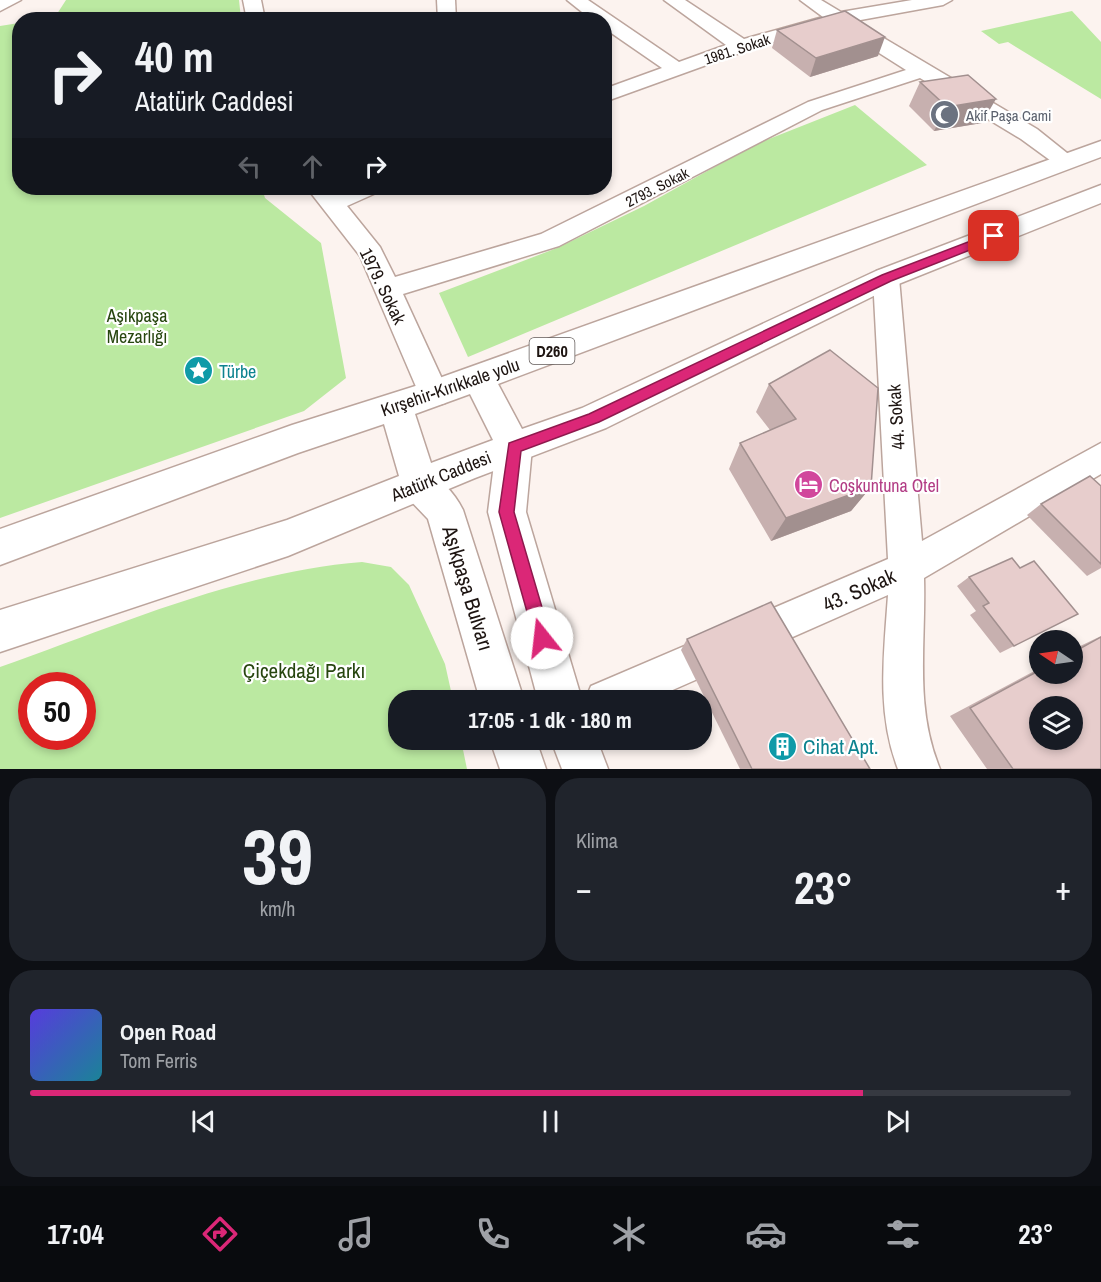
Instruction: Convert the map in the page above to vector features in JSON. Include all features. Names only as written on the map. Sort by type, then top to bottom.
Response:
[{"type":"main road","name":"Kırşehir-Kırıkkale yolu","points":[[0,547],[292,440],[479,378],[1101,148]]},
{"type":"main road","name":"Atatürk Caddesi","points":[[0,630],[288,538],[420,484],[594,418],[886,278],[1101,193]]},
{"type":"main road","points":[[479,378],[514,448],[507,512],[557,690]]},
{"type":"main road","points":[[394,406],[420,484]]},
{"type":"main road","name":"Aşıkpaşa Bulvarı","points":[[420,484],[444,510],[499,690]]},
{"type":"main road","points":[[516,750],[523,769]]},
{"type":"main road","points":[[578,750],[585,769]]},
{"type":"street","points":[[0,6],[12,0]]},
{"type":"street","points":[[576,0],[593,12]]},
{"type":"street","points":[[673,0],[741,46]]},
{"type":"street","points":[[809,0],[922,72],[1029,134],[1066,161]]},
{"type":"street","name":"1981. Sokak","points":[[612,93],[741,46],[838,18],[943,0]]},
{"type":"street","points":[[612,25],[676,69]]},
{"type":"street","name":"2793. Sokak","points":[[386,289],[550,240],[814,106],[922,72]]},
{"type":"street","name":"1979. Sokak","points":[[325,195],[371,253],[434,394]]},
{"type":"street","name":"44. Sokak","points":[[886,278],[906,569],[903,698],[911,753],[920,769]]},
{"type":"street","name":"43. Sokak","points":[[628,690],[906,569],[1101,457]]},
{"type":"green space","points":[[66,0],[239,0],[240,12],[58,12]]},
{"type":"green space","points":[[1072,11],[1101,42],[1101,99],[1008,42],[999,44],[981,31]]},
{"type":"green space","name":"Aşıkpaşa Mezarlığı","points":[[12,24],[12,195],[264,195],[321,243],[346,378],[304,411],[0,518],[0,26]]},
{"type":"green space","points":[[855,105],[927,165],[468,357],[439,293],[557,248],[644,206],[756,144]]},
{"type":"green space","name":"Çiçekdağı Parkı","points":[[362,562],[391,567],[409,585],[445,664],[451,690],[388,690],[388,750],[463,750],[467,769],[0,769],[0,667],[133,618],[269,577]]},
{"type":"building","points":[[845,11],[885,37],[816,58],[777,30]]},
{"type":"building","points":[[968,75],[996,99],[947,107],[920,82]]},
{"type":"building","name":"Coşkuntuna Otel","points":[[830,350],[878,388],[871,487],[786,518],[740,443],[796,419],[769,384]]},
{"type":"building","points":[[1090,476],[1101,486],[1101,564],[1041,504]]},
{"type":"building","points":[[1012,558],[1020,568],[1034,561],[1078,614],[1046,630],[1029,630],[1029,638],[1014,646],[983,606],[989,603],[969,577]]},
{"type":"building","points":[[771,602],[870,769],[752,769],[687,639]]},
{"type":"building","points":[[1101,637],[1101,769],[1013,769],[970,708],[1029,676],[1029,684],[1083,684],[1083,647]]},
{"type":"place","name":"Akif Paşa Cami","points":[[945,115]]},
{"type":"place","name":"Türbe","points":[[198,371]]},
{"type":"place","name":"Coşkuntuna Otel","points":[[808,485]]},
{"type":"place","name":"Cihat Apt.","points":[[782,746]]},
{"type":"route","points":[[542,638],[507,512],[514,448],[594,418],[886,278],[994,236]]}]
